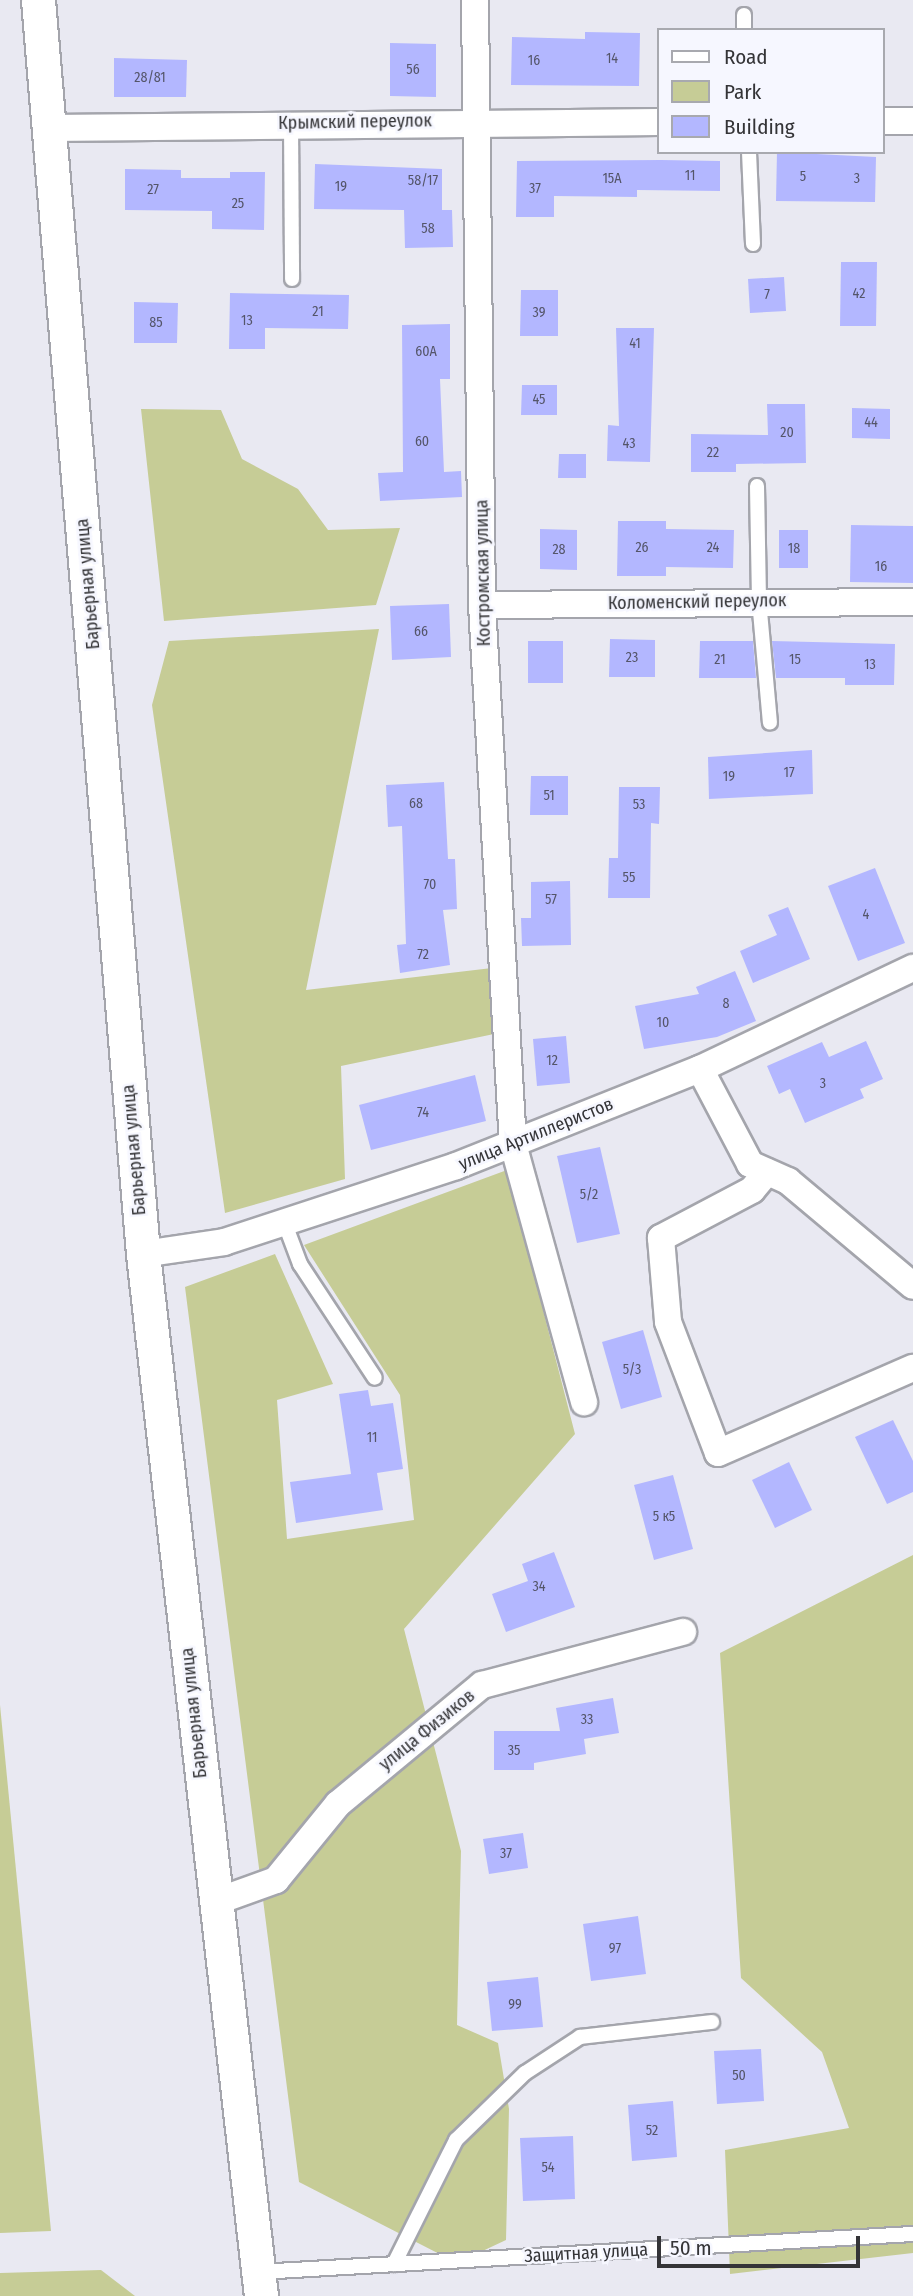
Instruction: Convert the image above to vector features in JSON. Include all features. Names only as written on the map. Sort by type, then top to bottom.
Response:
[{"type":"street","name":"Барьерная улица","points":[[38,0],[143,1254],[260,2284]]},
{"type":"street","name":"Костромская улица","points":[[475,0],[482,605],[513,1144],[584,1402]]},
{"type":"street","name":"Крымский переулок","points":[[50,128],[476,120],[657,122]]},
{"type":"street","points":[[885,121],[913,121]]},
{"type":"street","name":"Коломенский переулок","points":[[482,605],[759,600],[913,603]]},
{"type":"street","name":"улица Артиллеристов","points":[[143,1254],[224,1242],[285,1224],[513,1144],[700,1069],[913,968]]},
{"type":"street","points":[[700,1069],[750,1164],[788,1181],[913,1286]]},
{"type":"street","points":[[767,1172],[752,1190],[661,1238],[668,1322],[718,1453],[913,1368]]},
{"type":"street","name":"улица Физиков","points":[[215,1902],[275,1880],[338,1804],[482,1685],[683,1632]]},
{"type":"lane","points":[[290,123],[292,279]]},
{"type":"lane","points":[[750,154],[753,244]]},
{"type":"lane","points":[[757,486],[759,600],[770,723]]},
{"type":"lane","points":[[285,1224],[300,1264],[375,1378]]},
{"type":"lane","points":[[394,2264],[456,2140],[525,2073],[580,2037],[712,2022]]},
{"type":"lane","name":"Защитная улица","points":[[260,2284],[394,2264],[913,2234]]},
{"type":"green space","points":[[141,409],[221,410],[242,459],[298,489],[328,530],[400,528],[376,605],[164,621]]},
{"type":"green space","points":[[379,629],[306,990],[492,968],[494,1034],[341,1066],[345,1179],[225,1213],[152,705],[169,641]]},
{"type":"green space","points":[[507,1170],[575,1434],[404,1629],[461,1851],[457,2025],[498,2043],[509,2109],[506,2240],[457,2263],[299,2182],[185,1287],[275,1254],[333,1384],[277,1400],[287,1539],[414,1520],[400,1395],[304,1245]]},
{"type":"green space","points":[[913,1555],[913,2253],[730,2274],[725,2150],[849,2128],[822,2052],[741,1978],[720,1653]]},
{"type":"green space","points":[[0,1705],[51,2231],[0,2233]]},
{"type":"green space","points":[[101,2270],[135,2296],[0,2296],[0,2273]]},
{"type":"building","points":[[585,32],[640,33],[639,86],[511,85],[512,37],[585,39]]},
{"type":"building","points":[[390,43],[436,44],[436,97],[390,96]]},
{"type":"building","points":[[114,58],[187,60],[186,97],[114,97]]},
{"type":"building","points":[[777,154],[876,157],[875,202],[776,201]]},
{"type":"building","points":[[517,161],[720,161],[720,191],[637,190],[637,197],[554,196],[554,217],[516,217]]},
{"type":"building","points":[[315,164],[442,169],[442,210],[452,210],[453,247],[405,248],[404,210],[314,209]]},
{"type":"building","points":[[125,169],[181,170],[181,178],[230,178],[230,172],[265,172],[264,230],[212,229],[212,211],[125,210]]},
{"type":"building","points":[[841,262],[877,262],[876,326],[840,326]]},
{"type":"building","points":[[784,277],[786,311],[750,313],[748,279]]},
{"type":"building","points":[[521,290],[558,290],[558,336],[520,336]]},
{"type":"building","points":[[230,293],[349,295],[348,329],[265,328],[265,349],[229,349]]},
{"type":"building","points":[[134,302],[178,303],[177,343],[134,343]]},
{"type":"building","points":[[450,324],[450,379],[440,379],[444,472],[461,471],[462,497],[380,501],[378,473],[403,472],[402,325]]},
{"type":"building","points":[[616,328],[654,328],[650,462],[607,461],[608,425],[619,426]]},
{"type":"building","points":[[522,385],[557,385],[557,415],[521,415]]},
{"type":"building","points":[[767,404],[805,404],[806,463],[736,464],[736,472],[691,472],[691,434],[768,435]]},
{"type":"building","points":[[852,408],[890,409],[890,439],[852,438]]},
{"type":"building","points":[[559,454],[586,454],[586,478],[558,478]]},
{"type":"building","points":[[618,521],[666,521],[666,529],[734,530],[733,568],[666,567],[666,576],[617,576]]},
{"type":"building","points":[[851,525],[913,526],[913,583],[850,582]]},
{"type":"building","points":[[540,529],[577,530],[577,570],[540,569]]},
{"type":"building","points":[[779,530],[808,530],[808,568],[779,568]]},
{"type":"building","points":[[449,604],[451,657],[392,660],[390,606]]},
{"type":"building","points":[[610,639],[655,640],[655,677],[609,677]]},
{"type":"building","points":[[528,641],[563,641],[563,683],[528,683]]},
{"type":"building","points":[[700,641],[753,641],[756,678],[699,678]]},
{"type":"building","points":[[772,641],[895,644],[894,685],[845,685],[845,678],[776,678]]},
{"type":"building","points":[[812,750],[813,794],[709,799],[708,757]]},
{"type":"building","points":[[531,776],[568,776],[568,815],[530,815]]},
{"type":"building","points":[[444,782],[448,859],[455,859],[457,909],[443,910],[450,965],[400,973],[397,945],[406,944],[402,826],[388,827],[386,785]]},
{"type":"building","points":[[619,787],[660,787],[659,824],[651,823],[650,898],[608,898],[609,858],[618,858]]},
{"type":"building","points":[[875,868],[905,943],[858,961],[828,886]]},
{"type":"building","points":[[570,881],[571,945],[522,946],[521,918],[531,918],[531,882]]},
{"type":"building","points":[[788,907],[810,959],[753,983],[740,951],[777,935],[768,915]]},
{"type":"building","points":[[735,971],[756,1021],[717,1037],[644,1049],[635,1006],[699,994],[696,987]]},
{"type":"building","points":[[566,1036],[570,1083],[537,1086],[533,1039]]},
{"type":"building","points":[[866,1041],[883,1079],[860,1089],[864,1098],[805,1123],[790,1089],[779,1094],[767,1066],[822,1042],[829,1057]]},
{"type":"building","points":[[475,1075],[486,1121],[371,1150],[359,1105]]},
{"type":"building","points":[[600,1147],[620,1234],[577,1243],[557,1156]]},
{"type":"building","points":[[643,1330],[662,1397],[621,1409],[602,1342]]},
{"type":"building","points":[[368,1390],[371,1406],[393,1403],[403,1469],[377,1473],[383,1510],[296,1523],[290,1482],[351,1474],[339,1394]]},
{"type":"building","points":[[893,1420],[913,1461],[913,1492],[887,1504],[855,1437]]},
{"type":"building","points":[[789,1462],[812,1510],[775,1528],[752,1480]]},
{"type":"building","points":[[673,1475],[693,1549],[654,1560],[634,1485]]},
{"type":"building","points":[[554,1552],[575,1607],[506,1632],[492,1594],[528,1581],[522,1564]]},
{"type":"building","points":[[613,1698],[619,1733],[584,1739],[586,1754],[534,1763],[534,1770],[494,1770],[494,1731],[560,1731],[556,1708]]},
{"type":"building","points":[[523,1833],[528,1868],[489,1874],[483,1839]]},
{"type":"building","points":[[638,1916],[646,1974],[591,1981],[583,1924]]},
{"type":"building","points":[[538,1977],[543,2027],[492,2031],[487,1982]]},
{"type":"building","points":[[761,2049],[764,2101],[717,2104],[714,2051]]},
{"type":"building","points":[[673,2101],[677,2157],[632,2161],[628,2105]]},
{"type":"building","points":[[573,2136],[575,2199],[523,2201],[520,2138]]}]
